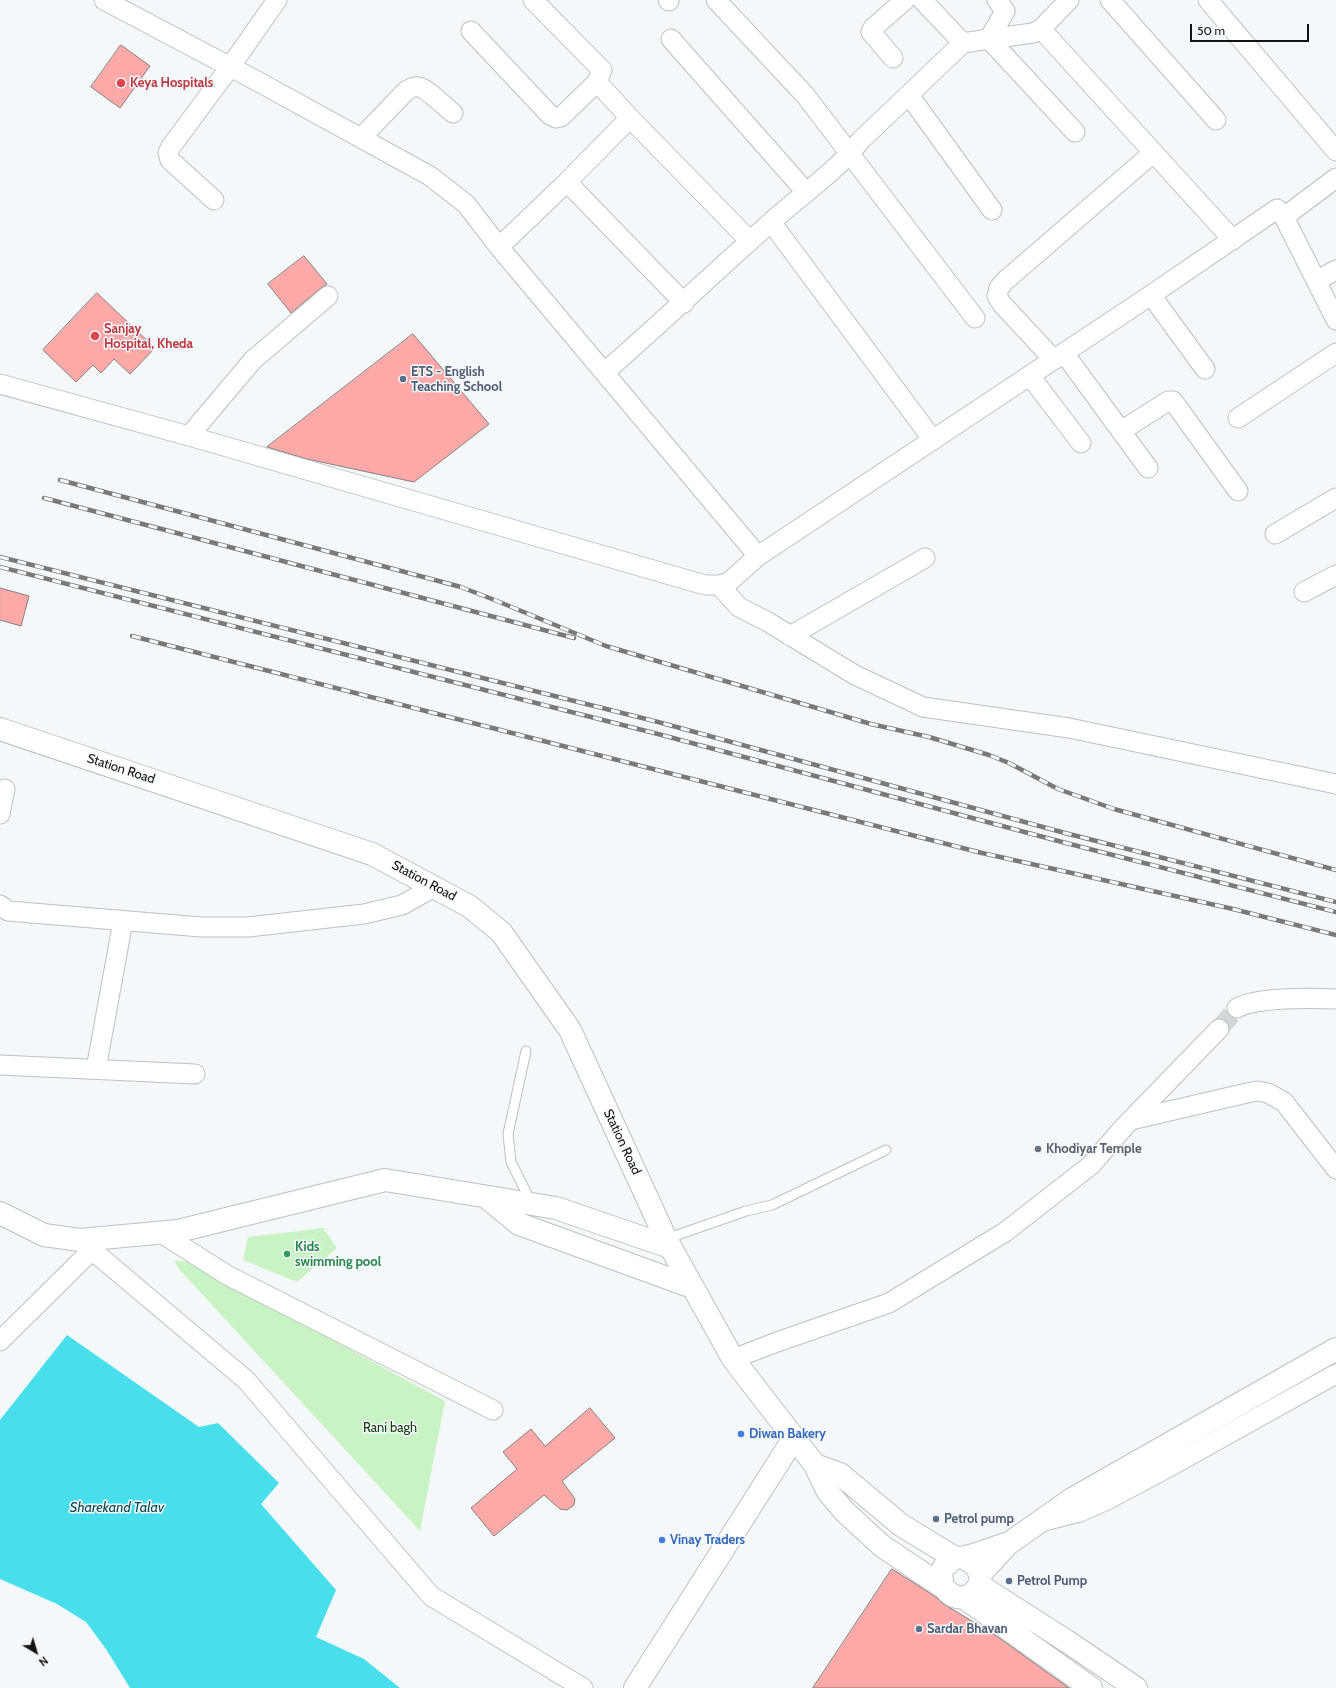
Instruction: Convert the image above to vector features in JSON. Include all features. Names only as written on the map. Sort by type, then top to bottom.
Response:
[{"type":"main road","name":"Station Road","points":[[0,729],[372,854],[469,906],[501,932],[570,1030],[668,1243],[733,1359],[815,1465],[828,1492],[845,1512],[882,1546],[943,1587]]},
{"type":"main road","points":[[0,1213],[44,1234],[86,1245],[178,1231],[385,1180],[556,1208],[668,1243]]},
{"type":"main road","points":[[485,1196],[519,1224],[692,1286]]},
{"type":"main road","points":[[1008,1544],[960,1558],[944,1566],[941,1574],[943,1587],[952,1596],[974,1585],[1008,1544],[1072,1499],[1336,1349]]},
{"type":"main road","points":[[635,1688],[794,1438]]},
{"type":"main road","points":[[815,1465],[840,1474],[901,1526],[960,1558],[974,1562],[974,1585],[1091,1688]]},
{"type":"main road","points":[[974,1585],[1068,1642],[1136,1688]]},
{"type":"street","points":[[104,0],[430,176],[452,192],[466,204],[499,247],[758,556]]},
{"type":"street","points":[[214,200],[170,160],[168,153],[170,148],[277,0]]},
{"type":"street","points":[[471,31],[550,115],[556,118],[561,117],[597,82],[602,70],[533,0]]},
{"type":"street","points":[[716,0],[801,90],[975,318]]},
{"type":"street","points":[[893,58],[871,32],[873,28],[905,0]]},
{"type":"street","points":[[922,0],[963,43]]},
{"type":"street","points":[[989,39],[1005,11],[997,0]]},
{"type":"street","points":[[605,372],[684,303],[771,222],[850,155],[861,140],[963,43],[1032,33],[1041,29],[1069,0]]},
{"type":"street","points":[[1110,0],[1216,120]]},
{"type":"street","points":[[1208,0],[1336,151]]},
{"type":"street","points":[[1041,29],[1153,154],[1233,240]]},
{"type":"street","points":[[671,39],[806,192]]},
{"type":"street","points":[[989,39],[1075,132]]},
{"type":"street","points":[[597,82],[750,241]]},
{"type":"street","points":[[361,138],[406,91],[412,87],[419,87],[425,90],[453,113]]},
{"type":"street","points":[[909,95],[992,210]]},
{"type":"street","points":[[499,247],[567,182],[630,118]]},
{"type":"street","points":[[1148,468],[1121,431],[1059,356],[1002,304],[997,296],[999,288],[1006,280],[1153,154]]},
{"type":"street","points":[[1284,216],[1336,178]]},
{"type":"street","points":[[567,182],[684,303]]},
{"type":"street","points":[[0,384],[189,436],[698,582],[719,585],[728,582],[758,556],[1030,376],[1277,209],[1284,216],[1336,320]]},
{"type":"street","points":[[771,222],[933,440]]},
{"type":"street","points":[[1316,281],[1336,270]]},
{"type":"street","points":[[1151,295],[1205,368]]},
{"type":"street","points":[[189,436],[254,360],[328,296]]},
{"type":"street","points":[[1238,418],[1336,353]]},
{"type":"street","points":[[1030,376],[1081,443]]},
{"type":"street","points":[[1121,431],[1168,401],[1173,401],[1238,490]]},
{"type":"street","points":[[1275,534],[1336,498]]},
{"type":"street","points":[[790,636],[925,558]]},
{"type":"street","points":[[1304,592],[1336,575]]},
{"type":"street","points":[[719,585],[739,607],[855,675],[923,706],[1069,728],[1336,784]]},
{"type":"street","points":[[0,814],[5,789]]},
{"type":"street","points":[[0,905],[8,911],[201,927],[248,927],[364,914],[402,905],[434,887]]},
{"type":"street","points":[[96,1069],[124,920]]},
{"type":"street","points":[[1237,1008],[1250,1002],[1310,998],[1336,999]]},
{"type":"street","points":[[733,1359],[777,1342],[889,1304],[1005,1232],[1091,1165],[1131,1120],[1220,1029]]},
{"type":"street","points":[[0,1065],[195,1074]]},
{"type":"street","points":[[1131,1120],[1257,1091],[1268,1093],[1284,1102],[1336,1169]]},
{"type":"street","points":[[161,1233],[227,1274],[493,1410]]},
{"type":"street","points":[[0,1341],[86,1245],[246,1380],[431,1596],[583,1688]]},
{"type":"street","points":[[1039,1522],[1080,1512],[1105,1501],[1176,1464],[1336,1374]]},
{"type":"lane","points":[[526,1050],[508,1134],[512,1162],[532,1204]]},
{"type":"lane","points":[[668,1243],[746,1211],[772,1205],[886,1150]]},
{"type":"green space","name":"Kids swimming pool","points":[[323,1228],[337,1248],[297,1282],[243,1260],[248,1237]]},
{"type":"green space","name":"Rani bagh","points":[[174,1260],[188,1262],[445,1401],[420,1531],[178,1268]]},
{"type":"water","name":"Sharekand Talav","points":[[67,1335],[199,1427],[218,1423],[279,1483],[261,1504],[336,1590],[316,1637],[364,1659],[400,1688],[130,1688],[106,1649],[86,1622],[57,1604],[0,1579],[0,1420]]},
{"type":"building","points":[[121,45],[150,66],[120,108],[91,87]]},
{"type":"building","points":[[304,256],[327,284],[291,313],[268,284]]},
{"type":"building","points":[[97,293],[155,348],[130,374],[114,359],[101,373],[93,365],[76,382],[43,350]]},
{"type":"building","name":"ETS - English Teaching School","points":[[413,334],[489,424],[414,482],[307,459],[267,447]]},
{"type":"building","points":[[0,588],[29,596],[21,626],[0,620]]},
{"type":"building","points":[[590,1408],[615,1438],[562,1481],[575,1499],[574,1505],[567,1510],[560,1509],[544,1495],[494,1536],[471,1508],[517,1469],[503,1452],[531,1429],[545,1446]]},
{"type":"building","name":"Sardar Bhavan","points":[[892,1569],[936,1597],[942,1603],[995,1635],[1069,1688],[813,1688]]},
{"type":"tunnel","points":[[1219,1029],[1237,1008]]},
{"type":"railway","points":[[60,480],[461,587],[606,646],[871,724],[929,737],[989,755],[1009,763],[1058,789],[1114,809],[1336,870]]},
{"type":"railway","points":[[44,498],[574,638]]},
{"type":"railway","points":[[0,557],[658,722],[1065,833],[1336,902]]},
{"type":"railway","points":[[0,567],[658,734],[1062,842],[1336,912]]},
{"type":"railway","points":[[132,636],[982,853],[1233,909],[1336,935]]},
{"type":"place","name":"Keya Hospitals","points":[[121,83]]},
{"type":"place","name":"Sanjay Hospital, Kheda","points":[[95,336]]},
{"type":"place","name":"ETS - English Teaching School","points":[[403,379]]},
{"type":"place","name":"Khodiyar Temple","points":[[1038,1149]]},
{"type":"place","name":"Kids swimming pool","points":[[287,1254]]},
{"type":"place","name":"Diwan Bakery","points":[[741,1434]]},
{"type":"place","name":"Petrol pump","points":[[936,1519]]},
{"type":"place","name":"Vinay Traders","points":[[662,1540]]},
{"type":"place","name":"Petrol Pump","points":[[1009,1581]]},
{"type":"place","name":"Sardar Bhavan","points":[[919,1629]]}]
